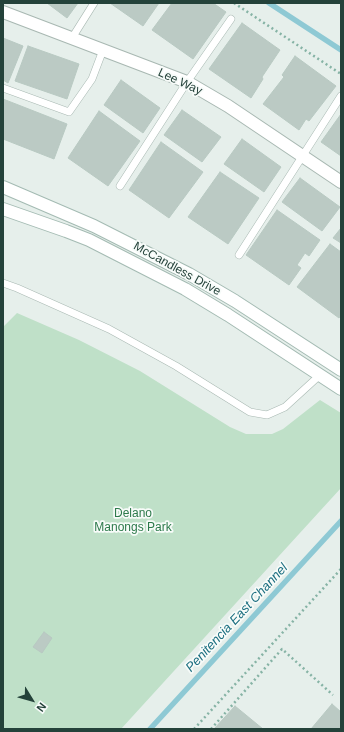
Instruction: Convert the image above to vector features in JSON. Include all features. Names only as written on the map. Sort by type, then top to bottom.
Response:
[{"type":"main road","name":"Lee Way","points":[[3,12],[186,82],[228,106],[341,182]]},
{"type":"main road","name":"McCandless Drive","points":[[3,187],[94,226],[189,274],[266,321],[341,370]]},
{"type":"main road","name":"McCandless Drive","points":[[3,209],[89,240],[179,286],[228,315],[341,389]]},
{"type":"lane","points":[[72,38],[94,3]]},
{"type":"lane","points":[[120,186],[186,82],[231,19]]},
{"type":"lane","points":[[3,88],[69,112],[92,79],[103,50]]},
{"type":"lane","points":[[238,255],[341,96]]},
{"type":"lane","points":[[3,283],[109,328],[176,366],[250,412],[267,415],[285,407],[320,375]]},
{"type":"path","points":[[234,3],[341,74]]},
{"type":"path","points":[[194,729],[341,569]]},
{"type":"path","points":[[211,729],[282,649],[333,695]]},
{"type":"green space","name":"Delano Manongs Park","points":[[17,313],[79,340],[140,371],[230,427],[246,434],[272,434],[283,429],[320,400],[341,413],[341,488],[121,729],[3,729],[3,327]]},
{"type":"building","points":[[47,3],[78,3],[67,18]]},
{"type":"building","points":[[110,3],[159,3],[143,26]]},
{"type":"building","points":[[172,3],[213,3],[226,12],[193,59],[152,30]]},
{"type":"building","points":[[242,23],[280,50],[262,77],[263,79],[251,98],[209,69]]},
{"type":"building","points":[[3,38],[23,46],[8,83],[3,80]]},
{"type":"building","points":[[28,46],[79,64],[67,99],[15,81]]},
{"type":"building","points":[[295,56],[336,86],[309,121],[306,119],[299,130],[263,104],[284,77],[282,75]]},
{"type":"building","points":[[121,80],[160,108],[143,133],[104,105]]},
{"type":"building","points":[[3,99],[67,124],[54,159],[3,139]]},
{"type":"building","points":[[182,110],[221,137],[202,162],[164,135]]},
{"type":"building","points":[[99,111],[140,141],[108,186],[68,158]]},
{"type":"building","points":[[341,114],[341,156],[321,142]]},
{"type":"building","points":[[242,139],[281,167],[264,192],[224,164]]},
{"type":"building","points":[[161,142],[203,172],[169,218],[129,190]]},
{"type":"building","points":[[220,172],[259,198],[228,244],[188,217]]},
{"type":"building","points":[[300,178],[340,207],[322,231],[282,202]]},
{"type":"building","points":[[277,210],[320,240],[309,256],[305,253],[297,265],[301,268],[289,285],[246,255]]},
{"type":"building","points":[[341,228],[341,243],[333,238]]},
{"type":"building","points":[[330,244],[341,252],[341,315],[339,318],[297,287]]},
{"type":"building","points":[[44,632],[52,638],[42,653],[33,647]]},
{"type":"building","points":[[332,704],[341,712],[341,729],[311,729]]},
{"type":"building","points":[[235,706],[263,729],[214,729]]},
{"type":"waterway","points":[[269,3],[341,50]]},
{"type":"waterway","name":"Penitencia East Channel","points":[[150,729],[341,521]]}]
